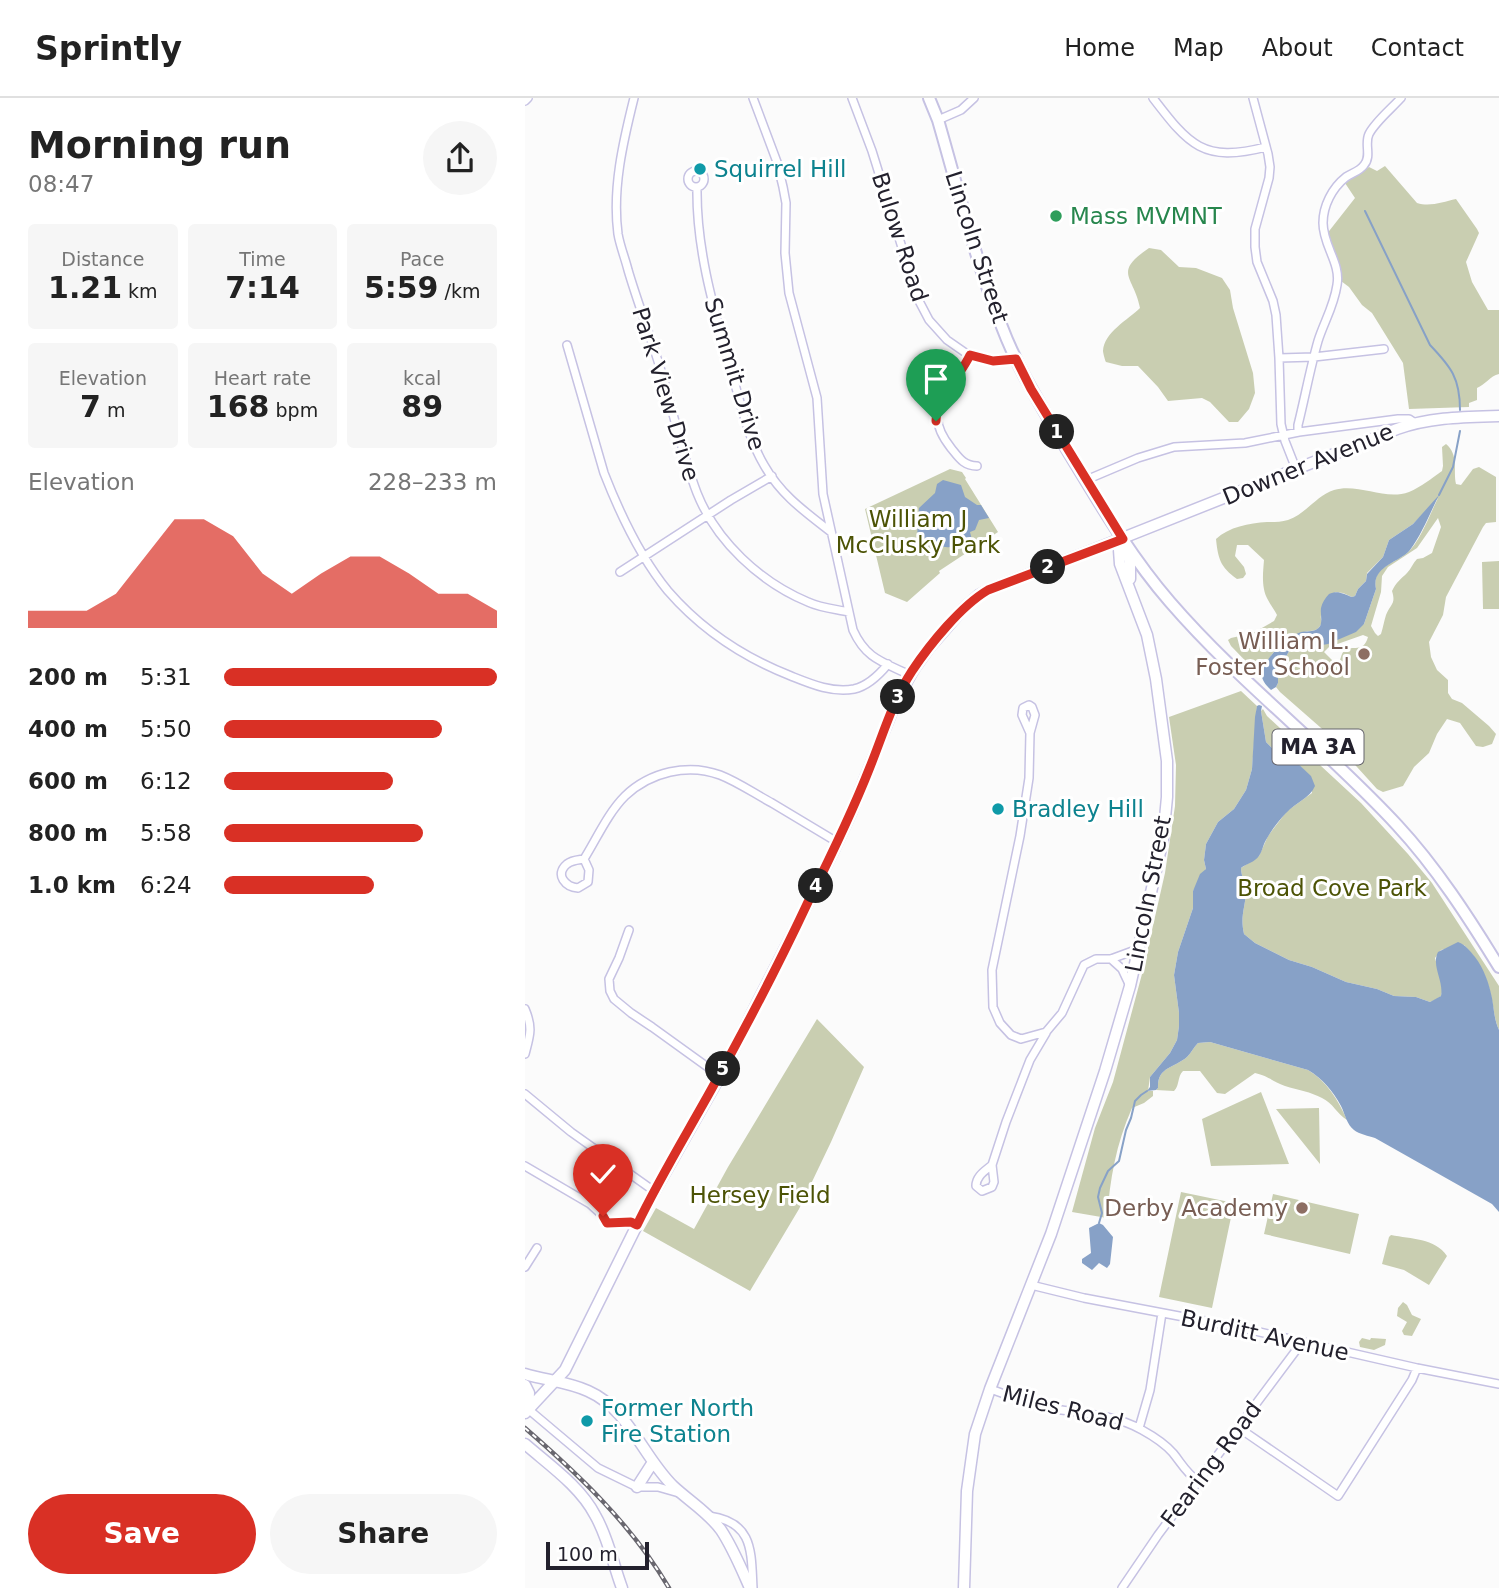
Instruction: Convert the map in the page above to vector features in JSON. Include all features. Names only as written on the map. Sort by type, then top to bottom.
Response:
[{"type":"main road","name":"Lincoln Street","points":[[929,98],[938,120],[988,291],[1016,359],[1031,389],[1123,539]]},
{"type":"main road","name":"MA 3A","points":[[1123,539],[1168,600],[1195,630],[1398,826],[1453,896],[1499,967]]},
{"type":"street","name":"Park View Drive","points":[[634,98],[625,133],[617,189],[619,236],[698,495],[720,534],[749,564],[777,585],[808,602],[849,612]]},
{"type":"street","points":[[753,98],[777,162],[783,187],[789,293],[817,398],[823,494],[853,630],[865,650],[877,659],[910,674]]},
{"type":"street","name":"Bulow Road","points":[[852,98],[872,151],[918,299],[929,320],[947,340],[970,355],[993,361],[1016,359]]},
{"type":"street","points":[[938,120],[961,110],[974,98]]},
{"type":"street","points":[[1153,98],[1179,132],[1202,148],[1229,153],[1266,147]]},
{"type":"street","points":[[1253,98],[1270,167],[1255,229],[1255,247],[1257,262],[1276,315],[1280,413],[1283,435],[1296,468]]},
{"type":"street","points":[[1298,432],[1314,357],[1332,308],[1338,279],[1337,267],[1323,228],[1327,202],[1343,180],[1365,164],[1369,135],[1401,98]]},
{"type":"street","name":"Summit Drive","points":[[697,187],[700,247],[742,410],[756,449],[763,464],[791,501],[831,532]]},
{"type":"street","points":[[567,345],[604,473],[622,515],[668,591],[697,620],[735,648],[775,670],[823,688],[851,689],[870,682],[888,664]]},
{"type":"street","points":[[1279,358],[1384,349]]},
{"type":"street","points":[[970,355],[939,407],[936,421],[941,434],[963,463],[977,466]]},
{"type":"street","name":"Downer Avenue","points":[[526,1411],[565,1370],[654,1191],[719,1076],[837,842],[910,674],[963,609],[979,595],[1014,579],[1123,539],[1397,429],[1415,423],[1450,418],[1499,416]]},
{"type":"street","points":[[1086,480],[1166,449],[1232,444],[1398,419],[1409,419],[1415,423]]},
{"type":"street","points":[[620,572],[772,476]]},
{"type":"street","name":"Lincoln Street","points":[[964,1588],[969,1472],[975,1434],[1051,1234],[1115,1039],[1130,986],[1163,839],[1167,780],[1165,744],[1153,657],[1120,564],[1119,550],[1123,539]]},
{"type":"street","points":[[1030,733],[1027,793],[992,970],[995,1014],[1005,1030],[1027,1041],[1030,1060]]},
{"type":"street","points":[[584,859],[589,870],[587,881],[584,886],[578,888],[568,886],[562,876],[566,864],[584,859],[617,806],[635,788],[661,774],[689,770],[705,771],[739,784],[837,842]]},
{"type":"street","points":[[629,930],[609,979],[614,999],[719,1076]]},
{"type":"street","points":[[992,1165],[1030,1060],[1062,1013],[1084,965],[1095,959],[1111,959],[1138,949]]},
{"type":"street","points":[[1111,959],[1122,969],[1130,986]]},
{"type":"street","points":[[525,1009],[531,1034],[525,1054]]},
{"type":"street","points":[[1021,1040],[1047,1032]]},
{"type":"street","points":[[525,1094],[571,1132],[654,1191]]},
{"type":"street","points":[[525,1166],[590,1204],[607,1223],[631,1222],[637,1225]]},
{"type":"street","points":[[525,1268],[537,1248]]},
{"type":"street","name":"Burditt Avenue","points":[[1031,1284],[1084,1298],[1499,1384]]},
{"type":"street","points":[[1139,1428],[1150,1390],[1162,1313]]},
{"type":"street","name":"Fearing Road","points":[[1122,1588],[1158,1535],[1297,1349],[1300,1341]]},
{"type":"street","points":[[1239,1427],[1338,1496],[1417,1368]]},
{"type":"street","points":[[525,1374],[588,1391],[604,1402],[630,1428],[673,1486],[709,1516],[719,1528],[751,1588]]},
{"type":"street","points":[[525,1385],[529,1393],[526,1411],[598,1468],[637,1488],[659,1487],[684,1495]]},
{"type":"street","name":"Miles Road","points":[[990,1389],[1044,1407],[1092,1414],[1139,1428],[1171,1451],[1187,1473],[1198,1481]]},
{"type":"street","points":[[525,1444],[589,1504],[603,1530],[621,1588]]},
{"type":"street","points":[[637,1488],[653,1462]]},
{"type":"street","points":[[709,1516],[725,1518],[742,1530],[751,1554],[751,1588]]},
{"type":"green space","points":[[1385,166],[1417,203],[1432,204],[1456,199],[1479,233],[1466,262],[1472,282],[1488,310],[1499,310],[1499,374],[1477,388],[1477,400],[1469,403],[1469,407],[1409,409],[1403,363],[1372,313],[1341,281],[1326,235],[1355,198],[1345,183],[1369,167],[1377,171]]},
{"type":"green space","points":[[1149,248],[1161,250],[1179,267],[1196,268],[1222,278],[1230,290],[1253,373],[1255,393],[1249,409],[1238,422],[1229,422],[1210,402],[1202,398],[1168,401],[1138,366],[1106,362],[1104,344],[1117,327],[1140,308],[1128,270],[1131,263]]},
{"type":"green space","points":[[1446,444],[1453,453],[1456,484],[1461,485],[1473,469],[1479,467],[1496,477],[1496,522],[1486,523],[1483,527],[1446,597],[1443,615],[1429,642],[1431,657],[1437,670],[1448,680],[1448,693],[1452,699],[1462,703],[1496,734],[1492,744],[1476,746],[1460,723],[1447,719],[1429,753],[1414,767],[1403,786],[1383,792],[1377,789],[1347,756],[1345,749],[1280,692],[1276,687],[1278,670],[1291,648],[1297,645],[1310,647],[1364,624],[1376,589],[1377,576],[1385,567],[1412,548],[1438,498],[1413,524],[1389,540],[1383,557],[1367,573],[1366,581],[1355,596],[1335,592],[1323,609],[1322,622],[1318,628],[1294,636],[1275,651],[1266,664],[1262,678],[1228,640],[1253,633],[1274,621],[1277,615],[1264,591],[1264,560],[1248,545],[1237,545],[1235,556],[1246,574],[1237,579],[1221,562],[1216,539],[1240,526],[1288,520],[1334,490],[1343,488],[1391,494],[1409,492],[1442,471],[1442,447]],"holes":[[[1438,518],[1441,527],[1432,553],[1417,559],[1395,585],[1392,591],[1393,601],[1378,636],[1371,626],[1381,592],[1382,576],[1388,567],[1417,548]],[[1363,635],[1368,637],[1366,642],[1361,647],[1344,651],[1339,662],[1334,662],[1324,652],[1329,647]]]},
{"type":"green space","name":"William J McClusky Park","points":[[950,469],[962,472],[998,532],[939,571],[940,573],[907,602],[885,593],[865,509]]},
{"type":"green space","points":[[1499,561],[1499,609],[1483,609],[1482,562]]},
{"type":"green space","name":"Broad Cove Park","points":[[1241,691],[1257,706],[1252,769],[1246,790],[1234,809],[1218,822],[1206,844],[1206,869],[1193,891],[1193,908],[1178,952],[1174,975],[1179,1013],[1177,1040],[1150,1077],[1148,1091],[1153,1091],[1153,1096],[1132,1108],[1126,1121],[1115,1162],[1107,1218],[1072,1212],[1095,1128],[1113,1082],[1165,873],[1175,806],[1176,765],[1169,717]]},
{"type":"green space","name":"Broad Cove Park","points":[[1263,709],[1267,716],[1361,803],[1432,883],[1499,986],[1499,1030],[1484,975],[1478,962],[1464,945],[1441,950],[1435,958],[1443,988],[1441,996],[1430,1002],[1416,997],[1394,996],[1346,982],[1289,960],[1255,943],[1244,934],[1246,892],[1241,868],[1259,856],[1268,836],[1287,811],[1312,793],[1310,776],[1292,758],[1274,750],[1266,742],[1261,711]]},
{"type":"green space","name":"Hersey Field","points":[[817,1019],[864,1067],[799,1209],[750,1291],[643,1231],[656,1208],[694,1229]]},
{"type":"green space","points":[[1210,1042],[1308,1070],[1331,1092],[1347,1120],[1322,1098],[1255,1073],[1225,1094],[1217,1093],[1200,1071],[1183,1071],[1174,1091],[1156,1090],[1163,1072],[1187,1057],[1198,1043]]},
{"type":"green space","points":[[1261,1092],[1289,1164],[1211,1166],[1202,1119]]},
{"type":"green space","points":[[1319,1108],[1320,1164],[1276,1109]]},
{"type":"green space","points":[[1181,1192],[1234,1203],[1212,1308],[1159,1297]]},
{"type":"green space","points":[[1273,1194],[1359,1214],[1350,1254],[1264,1234]]},
{"type":"green space","points":[[1391,1235],[1429,1242],[1447,1256],[1429,1285],[1404,1270],[1382,1264]]},
{"type":"green space","points":[[1403,1302],[1412,1315],[1421,1319],[1412,1336],[1404,1335],[1402,1331],[1407,1322],[1397,1316],[1398,1308]]},
{"type":"green space","points":[[1362,1338],[1386,1339],[1385,1345],[1374,1350],[1360,1347]]},
{"type":"water","points":[[943,480],[961,485],[965,497],[981,505],[989,518],[979,520],[975,530],[970,532],[973,544],[970,546],[961,543],[950,547],[924,544],[917,537],[919,508],[935,493],[937,484]]},
{"type":"water","points":[[1439,495],[1410,550],[1378,575],[1364,624],[1356,632],[1328,644],[1310,647],[1297,645],[1291,648],[1278,670],[1278,683],[1271,690],[1262,677],[1266,664],[1276,650],[1295,635],[1314,631],[1319,627],[1321,606],[1329,594],[1338,592],[1355,596],[1366,581],[1367,574],[1383,557],[1389,540],[1413,524]]},
{"type":"water","points":[[1259,705],[1262,706],[1266,742],[1274,750],[1292,758],[1311,776],[1315,786],[1310,794],[1278,822],[1257,858],[1241,868],[1246,892],[1244,934],[1255,943],[1289,960],[1346,982],[1394,996],[1416,997],[1430,1002],[1441,996],[1436,963],[1438,952],[1458,942],[1470,950],[1486,976],[1499,1030],[1499,1212],[1492,1204],[1375,1138],[1354,1130],[1331,1090],[1308,1070],[1210,1042],[1198,1043],[1187,1057],[1163,1072],[1156,1090],[1147,1091],[1150,1077],[1177,1040],[1179,1013],[1174,975],[1178,952],[1193,908],[1193,891],[1200,874],[1206,869],[1206,844],[1218,822],[1234,809],[1246,790],[1252,769],[1255,717]]},
{"type":"water","points":[[1099,1223],[1113,1237],[1110,1264],[1107,1268],[1099,1263],[1092,1270],[1082,1263],[1082,1259],[1091,1253],[1089,1228]]},
{"type":"waterway","points":[[1365,211],[1430,345],[1453,374],[1460,410]]},
{"type":"waterway","points":[[1439,495],[1453,467],[1460,431]]},
{"type":"waterway","points":[[1099,1223],[1102,1213],[1098,1197],[1100,1188],[1108,1171],[1119,1161],[1135,1101],[1147,1091]]},
{"type":"railway","points":[[525,1428],[603,1502],[638,1543],[669,1588]]},
{"type":"place","name":"Squirrel Hill","points":[[700,169]]},
{"type":"place","name":"Mass MVMNT","points":[[1056,216]]},
{"type":"place","name":"William L. Foster School","points":[[1364,654]]},
{"type":"place","name":"Bradley Hill","points":[[998,809]]},
{"type":"place","name":"Derby Academy","points":[[1302,1208]]},
{"type":"place","name":"Former North Fire Station","points":[[587,1421]]},
{"type":"route","points":[[603,1216],[607,1223],[631,1222],[637,1225],[719,1076],[800,919],[851,813],[897,699],[913,668],[963,609],[979,595],[1014,579],[1123,539],[1031,389],[1016,359],[993,361],[970,355],[939,407],[936,421]]}]
